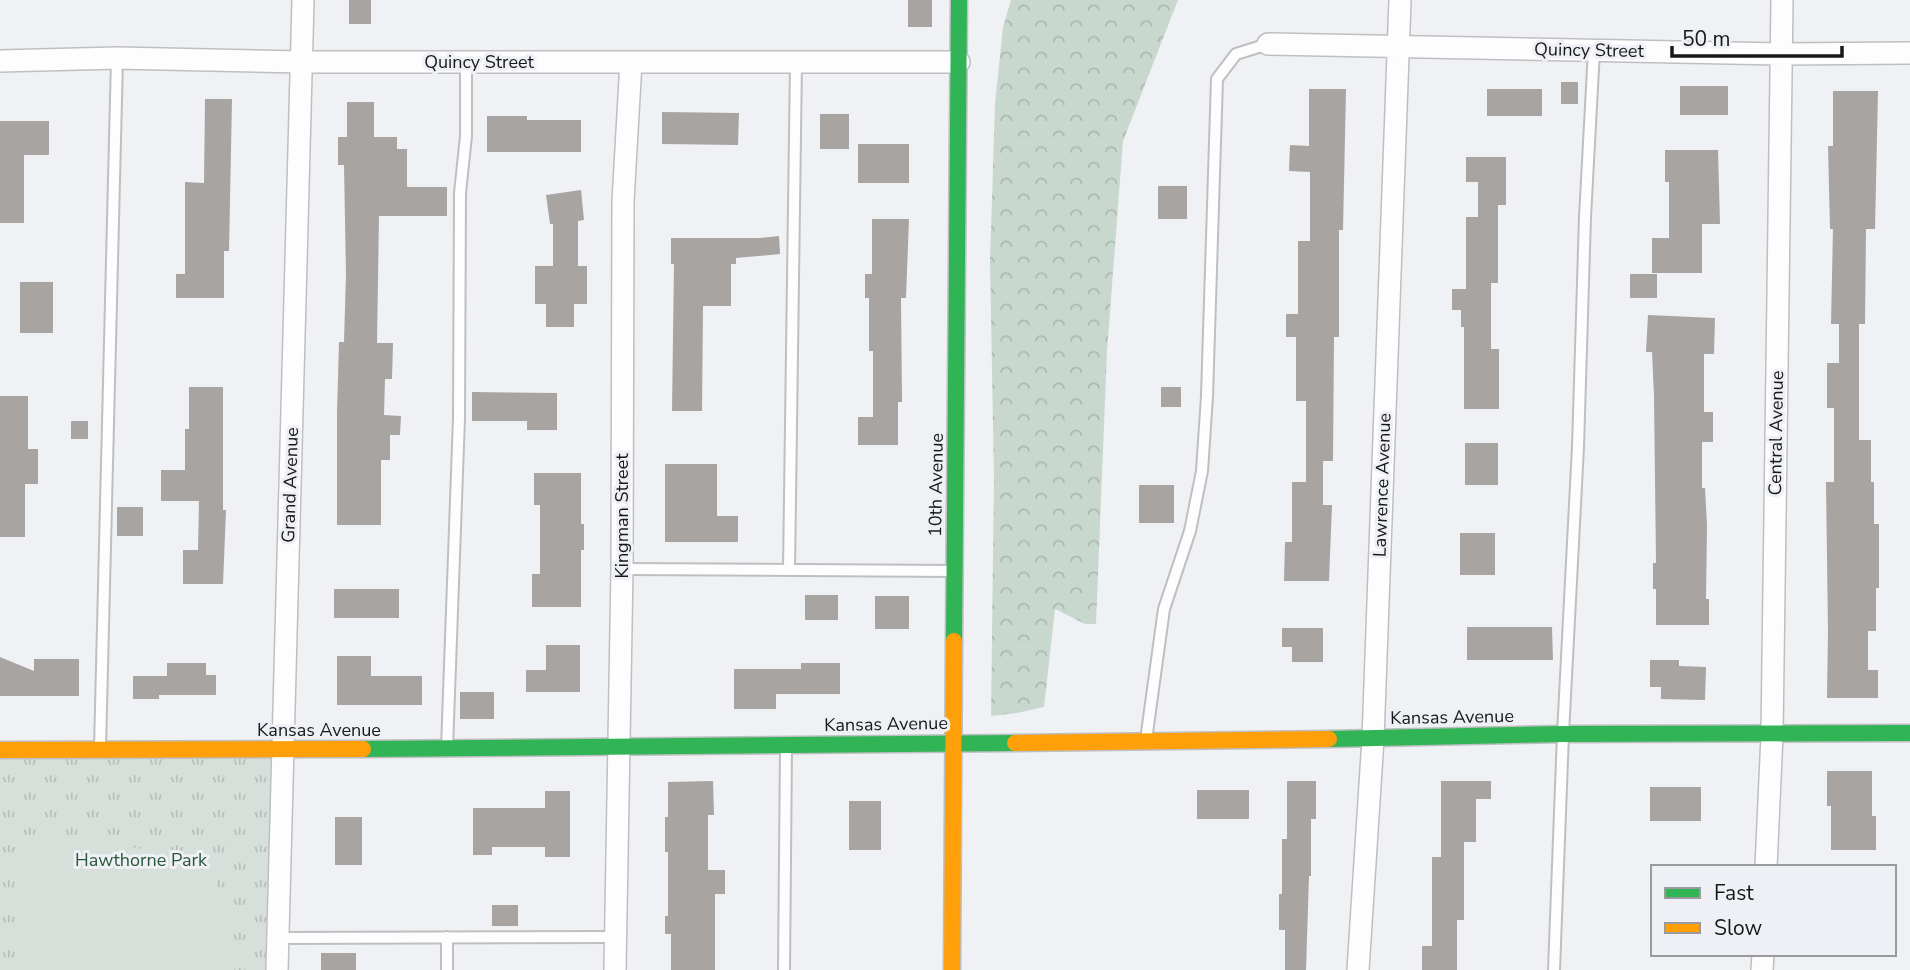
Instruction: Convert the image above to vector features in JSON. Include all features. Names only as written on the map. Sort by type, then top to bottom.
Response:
[{"type":"street","name":"Grand Avenue","points":[[277,970],[303,0]]},
{"type":"street","name":"10th Avenue","points":[[952,970],[959,0]]},
{"type":"street","name":"Lawrence Avenue","points":[[1358,970],[1373,738],[1400,0]]},
{"type":"street","name":"Central Avenue","points":[[1766,865],[1772,735],[1782,0]]},
{"type":"street","name":"Quincy Street","points":[[1268,44],[1782,54],[1910,53]]},
{"type":"street","name":"Quincy Street","points":[[0,61],[117,58],[303,62],[959,62]]},
{"type":"street","name":"Kingman Street","points":[[615,970],[622,569],[624,201],[631,62]]},
{"type":"street","name":"Kansas Avenue","points":[[0,750],[447,749],[1563,734],[1910,733]]},
{"type":"lane","points":[[1146,740],[1164,609],[1190,531],[1202,471],[1207,396],[1217,79],[1236,54],[1268,44]]},
{"type":"lane","points":[[1555,970],[1594,50]]},
{"type":"lane","points":[[100,750],[117,58]]},
{"type":"lane","points":[[447,749],[458,418],[460,193],[466,136],[466,62]]},
{"type":"lane","points":[[789,570],[796,62]]},
{"type":"lane","points":[[622,569],[954,570]]},
{"type":"lane","points":[[784,970],[786,745]]},
{"type":"lane","points":[[447,937],[447,970]]},
{"type":"lane","points":[[278,938],[616,937]]},
{"type":"green space","points":[[1011,0],[1178,0],[1123,141],[1107,351],[1096,624],[1085,624],[1055,609],[1044,707],[991,716],[994,478],[990,262],[995,104],[1003,27]]},
{"type":"green space","name":"Hawthorne Park","points":[[0,750],[282,750],[277,970],[0,970]]},
{"type":"green space","points":[[23,840],[66,840],[137,848],[192,863],[215,882],[230,914],[232,970],[16,970]]},
{"type":"building","points":[[349,0],[371,0],[371,24],[349,24]]},
{"type":"building","points":[[908,0],[932,0],[932,27],[908,27]]},
{"type":"building","points":[[1561,82],[1578,82],[1578,104],[1561,104]]},
{"type":"building","points":[[1680,86],[1728,86],[1728,115],[1680,115]]},
{"type":"building","points":[[1309,89],[1346,89],[1343,230],[1339,230],[1339,337],[1334,337],[1333,461],[1323,461],[1323,505],[1332,505],[1329,581],[1284,581],[1285,542],[1292,542],[1292,482],[1306,482],[1306,401],[1296,401],[1296,337],[1286,337],[1286,314],[1298,314],[1298,241],[1310,241],[1310,172],[1289,171],[1290,145],[1309,146]]},
{"type":"building","points":[[1487,89],[1542,89],[1542,116],[1487,116]]},
{"type":"building","points":[[1833,91],[1878,91],[1875,229],[1866,229],[1865,324],[1859,324],[1859,440],[1871,440],[1874,524],[1879,524],[1876,631],[1868,631],[1868,670],[1878,670],[1878,698],[1827,698],[1826,482],[1834,482],[1834,408],[1827,408],[1827,363],[1839,363],[1839,324],[1831,324],[1833,229],[1830,229],[1828,146],[1833,146]]},
{"type":"building","points":[[205,99],[232,99],[229,251],[224,251],[224,298],[176,298],[176,274],[185,274],[185,182],[204,183]]},
{"type":"building","points":[[347,102],[374,102],[374,137],[397,137],[397,149],[407,149],[407,187],[447,187],[447,216],[379,216],[377,343],[393,343],[392,379],[385,379],[384,415],[401,416],[400,435],[390,435],[390,460],[381,460],[381,525],[337,525],[339,342],[344,342],[346,274],[344,165],[338,165],[338,137],[347,137]]},
{"type":"building","points":[[662,112],[739,113],[738,145],[662,144]]},
{"type":"building","points":[[820,114],[849,114],[849,149],[820,149]]},
{"type":"building","points":[[487,116],[527,116],[527,120],[581,120],[581,152],[487,152]]},
{"type":"building","points":[[0,121],[49,121],[49,155],[24,155],[24,223],[0,223]]},
{"type":"building","points":[[858,144],[909,144],[909,183],[858,183]]},
{"type":"building","points":[[1665,150],[1718,150],[1720,224],[1702,224],[1702,273],[1652,273],[1652,238],[1669,238],[1669,182],[1665,182]]},
{"type":"building","points":[[1466,157],[1506,157],[1506,205],[1498,205],[1498,283],[1491,283],[1491,349],[1499,349],[1499,409],[1464,409],[1464,327],[1461,327],[1461,310],[1452,310],[1452,289],[1466,289],[1466,217],[1478,217],[1478,182],[1466,182]]},
{"type":"building","points":[[1158,186],[1187,186],[1187,219],[1158,219]]},
{"type":"building","points":[[581,190],[584,220],[578,221],[578,266],[587,266],[587,304],[574,304],[574,327],[546,327],[546,304],[535,304],[535,266],[553,266],[553,224],[550,224],[546,195]]},
{"type":"building","points":[[872,219],[909,219],[906,298],[901,298],[902,402],[898,402],[898,445],[858,445],[858,417],[873,417],[873,351],[869,351],[869,298],[865,298],[865,274],[872,274]]},
{"type":"building","points":[[779,236],[780,254],[736,258],[736,264],[731,264],[731,306],[703,306],[702,411],[672,411],[674,264],[671,264],[671,238]]},
{"type":"building","points":[[1630,274],[1657,274],[1657,298],[1630,298]]},
{"type":"building","points":[[20,282],[53,282],[53,333],[20,333]]},
{"type":"building","points":[[1648,315],[1715,318],[1714,354],[1704,354],[1704,412],[1713,412],[1713,442],[1702,442],[1709,625],[1656,625],[1656,589],[1653,589],[1653,563],[1656,563],[1654,396],[1652,352],[1646,352]]},
{"type":"building","points":[[189,387],[223,387],[223,510],[226,510],[223,584],[183,584],[183,550],[198,550],[199,501],[161,501],[161,470],[185,470]]},
{"type":"building","points":[[1161,387],[1181,387],[1181,407],[1161,407]]},
{"type":"building","points":[[472,392],[557,393],[557,430],[527,430],[527,421],[472,421]]},
{"type":"building","points":[[0,396],[28,396],[28,449],[38,449],[38,484],[25,484],[25,537],[0,537]]},
{"type":"building","points":[[71,421],[88,421],[88,439],[71,439]]},
{"type":"building","points":[[1465,443],[1498,443],[1498,485],[1465,485]]},
{"type":"building","points":[[665,464],[717,464],[717,516],[738,516],[738,542],[665,542]]},
{"type":"building","points":[[534,473],[581,473],[584,550],[581,550],[581,607],[532,607],[532,574],[540,574],[540,505],[534,505]]},
{"type":"building","points":[[1139,485],[1174,485],[1174,523],[1139,523]]},
{"type":"building","points":[[117,507],[143,507],[143,536],[117,536]]},
{"type":"building","points":[[1460,533],[1495,533],[1495,575],[1460,575]]},
{"type":"building","points":[[334,589],[399,589],[399,618],[334,618]]},
{"type":"building","points":[[805,595],[838,595],[838,620],[805,620]]},
{"type":"building","points":[[875,596],[909,596],[909,629],[875,629]]},
{"type":"building","points":[[1467,627],[1552,627],[1553,660],[1467,660]]},
{"type":"building","points":[[1282,628],[1323,628],[1323,662],[1292,662],[1292,647],[1282,647]]},
{"type":"building","points":[[546,645],[580,645],[580,692],[526,692],[526,670],[546,670]]},
{"type":"building","points":[[337,656],[371,656],[371,676],[422,676],[422,705],[337,705]]},
{"type":"building","points":[[0,657],[34,671],[34,659],[79,659],[79,696],[0,696]]},
{"type":"building","points":[[1650,660],[1679,660],[1679,666],[1706,667],[1705,700],[1661,699],[1661,687],[1650,687]]},
{"type":"building","points":[[167,663],[206,663],[206,675],[216,675],[216,695],[159,695],[159,699],[133,699],[133,676],[167,676]]},
{"type":"building","points":[[801,663],[840,663],[840,694],[776,694],[776,709],[734,709],[734,669],[801,669]]},
{"type":"building","points":[[460,692],[494,692],[494,719],[460,719]]},
{"type":"building","points":[[1827,771],[1872,771],[1872,816],[1876,816],[1876,850],[1831,850],[1831,806],[1827,806]]},
{"type":"building","points":[[713,781],[714,815],[708,815],[708,870],[725,870],[725,894],[715,894],[715,970],[671,970],[671,934],[665,934],[665,916],[668,916],[665,817],[668,817],[668,782]]},
{"type":"building","points":[[1287,781],[1316,781],[1316,819],[1311,819],[1306,970],[1285,970],[1285,930],[1279,930],[1282,839],[1287,839]]},
{"type":"building","points":[[1441,781],[1491,781],[1491,799],[1476,799],[1476,842],[1464,842],[1464,920],[1457,920],[1457,970],[1422,970],[1422,946],[1432,946],[1432,857],[1441,857]]},
{"type":"building","points":[[1650,787],[1701,787],[1701,821],[1650,821]]},
{"type":"building","points":[[1197,790],[1249,790],[1249,819],[1197,819]]},
{"type":"building","points":[[545,791],[570,791],[570,857],[545,857],[545,847],[492,847],[492,855],[473,855],[473,808],[545,808]]},
{"type":"building","points":[[849,801],[881,801],[881,850],[849,850]]},
{"type":"building","points":[[335,817],[362,817],[362,865],[335,865]]},
{"type":"building","points":[[492,905],[518,905],[518,926],[492,926]]},
{"type":"building","points":[[321,953],[356,953],[356,970],[321,970]]},
{"type":"traffic: fast","points":[[954,641],[959,0]]},
{"type":"traffic: fast","points":[[1329,739],[1563,734],[1910,733]]},
{"type":"traffic: fast","points":[[363,749],[1015,743]]},
{"type":"traffic: slow","points":[[952,970],[954,641]]},
{"type":"traffic: slow","points":[[1015,743],[1329,739]]},
{"type":"traffic: slow","points":[[0,750],[363,749]]}]
